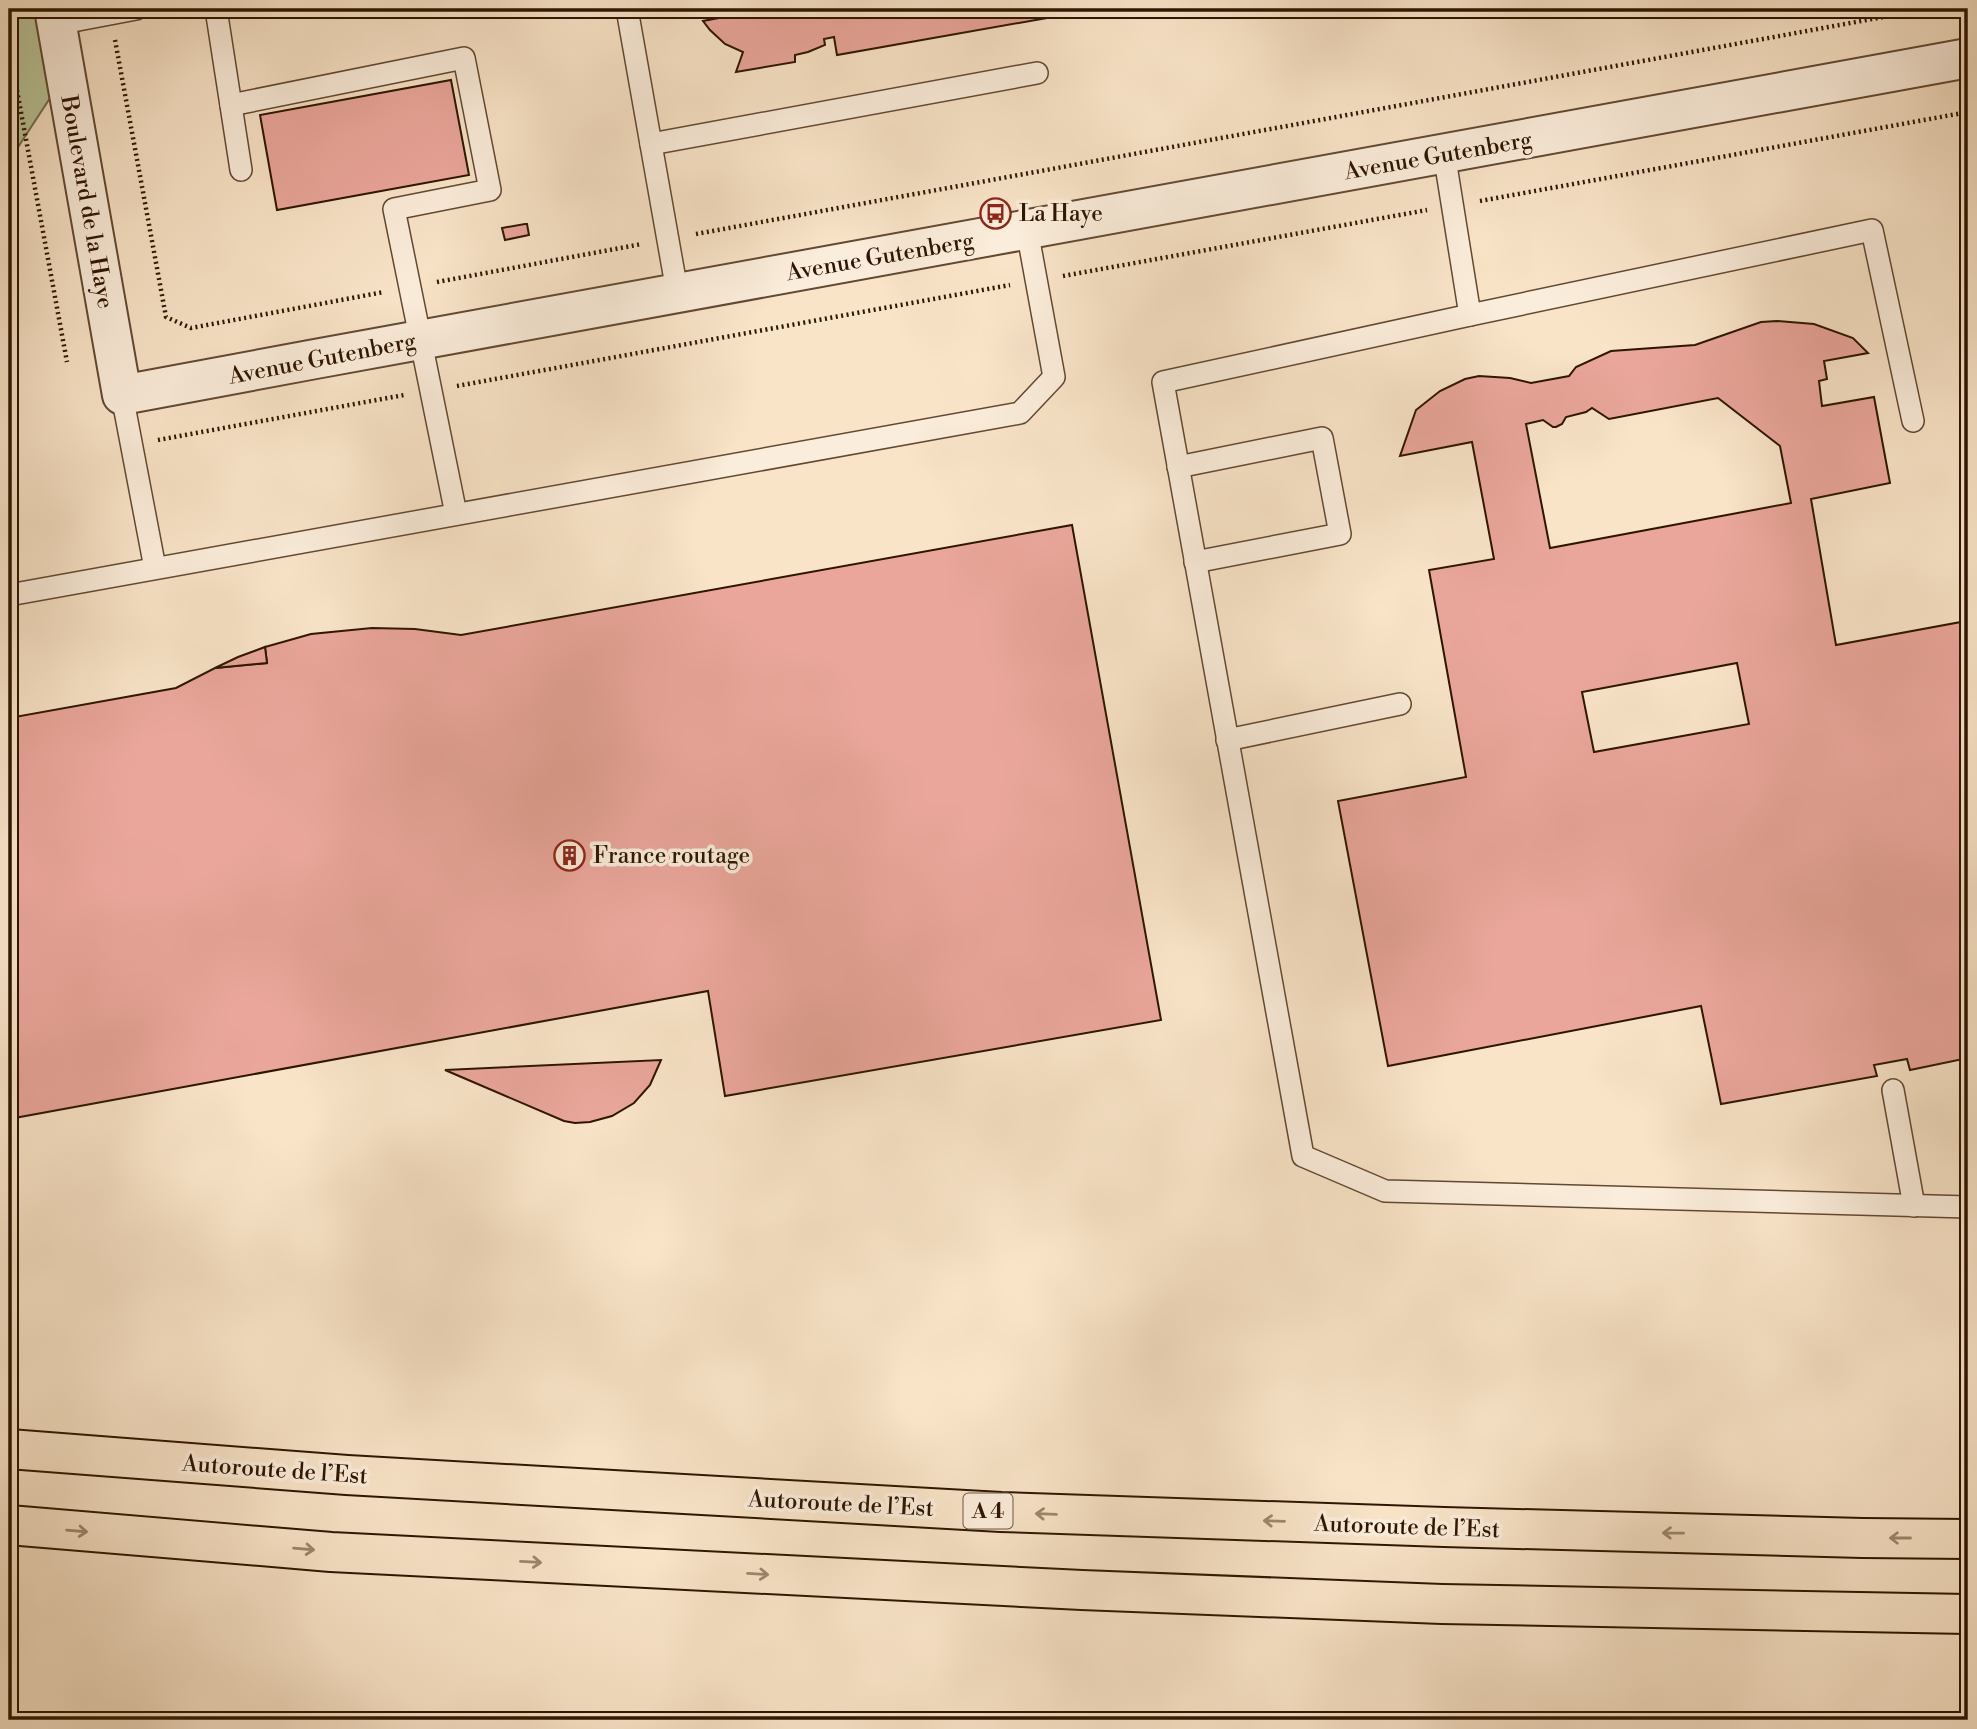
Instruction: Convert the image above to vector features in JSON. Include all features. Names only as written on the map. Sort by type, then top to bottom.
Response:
[{"type":"highway","name":"Autoroute de l’Est","points":[[9,1449],[347,1475],[1001,1512],[1444,1527],[1968,1539]]},
{"type":"highway","points":[[9,1525],[331,1552],[1082,1590],[1441,1604],[1968,1614]]},
{"type":"street","name":"Boulevard de la Haye","points":[[56,16],[122,395]]},
{"type":"street","name":"Avenue Gutenberg","points":[[122,395],[1968,58]]},
{"type":"lane","points":[[56,16],[110,14],[136,9]]},
{"type":"lane","points":[[216,9],[241,170]]},
{"type":"lane","points":[[627,9],[677,292]]},
{"type":"lane","points":[[231,105],[464,58],[490,190],[394,209],[456,514]]},
{"type":"lane","points":[[651,144],[1037,73]]},
{"type":"lane","points":[[1444,153],[1470,315]]},
{"type":"lane","points":[[1913,421],[1872,229],[1163,382],[1303,1156],[1385,1191],[1968,1207]]},
{"type":"lane","points":[[9,595],[1020,413],[1054,377],[1027,230]]},
{"type":"lane","points":[[122,395],[155,568]]},
{"type":"lane","points":[[1178,467],[1322,438],[1338,520],[1340,534],[1195,562]]},
{"type":"lane","points":[[1227,740],[1400,704]]},
{"type":"lane","points":[[1893,1090],[1914,1206]]},
{"type":"path","points":[[110,14],[166,317],[191,328],[1927,9]]},
{"type":"path","points":[[9,47],[66,362]]},
{"type":"green space","points":[[9,9],[36,9],[52,95],[9,161]]},
{"type":"building","points":[[766,9],[1098,9],[837,55],[834,37],[824,39],[825,45],[795,55],[795,62],[736,72],[743,52],[725,44],[703,21]]},
{"type":"building","points":[[451,80],[469,175],[277,210],[260,115]]},
{"type":"building","points":[[527,224],[529,235],[505,240],[502,228]]},
{"type":"building","points":[[1761,322],[1814,324],[1853,338],[1868,353],[1824,361],[1827,379],[1819,381],[1822,406],[1874,397],[1890,483],[1811,499],[1836,645],[1961,622],[1968,660],[1968,1058],[1910,1070],[1907,1059],[1874,1065],[1877,1076],[1721,1104],[1701,1006],[1388,1066],[1338,801],[1466,777],[1429,570],[1494,559],[1472,442],[1400,456],[1416,410],[1440,391],[1465,379],[1479,376],[1510,378],[1531,383],[1569,376],[1576,367],[1611,351],[1695,345]],"holes":[[[1718,398],[1780,446],[1791,503],[1550,548],[1526,424],[1543,420],[1556,427],[1562,424],[1566,417],[1592,408],[1609,419]],[[1737,663],[1749,724],[1594,752],[1582,692]]]},
{"type":"building","name":"France routage","points":[[1072,525],[1161,1020],[725,1096],[708,991],[9,1119],[9,718],[176,688],[215,668],[267,663],[265,647],[311,634],[372,628],[415,629],[461,635]]},
{"type":"building","points":[[265,647],[267,663],[215,668],[238,657]]},
{"type":"building","points":[[661,1060],[650,1085],[634,1103],[612,1116],[575,1123],[564,1121],[445,1070]]},
{"type":"place","name":"La Haye","points":[[996,213]]},
{"type":"place","name":"France routage","points":[[570,855]]}]
